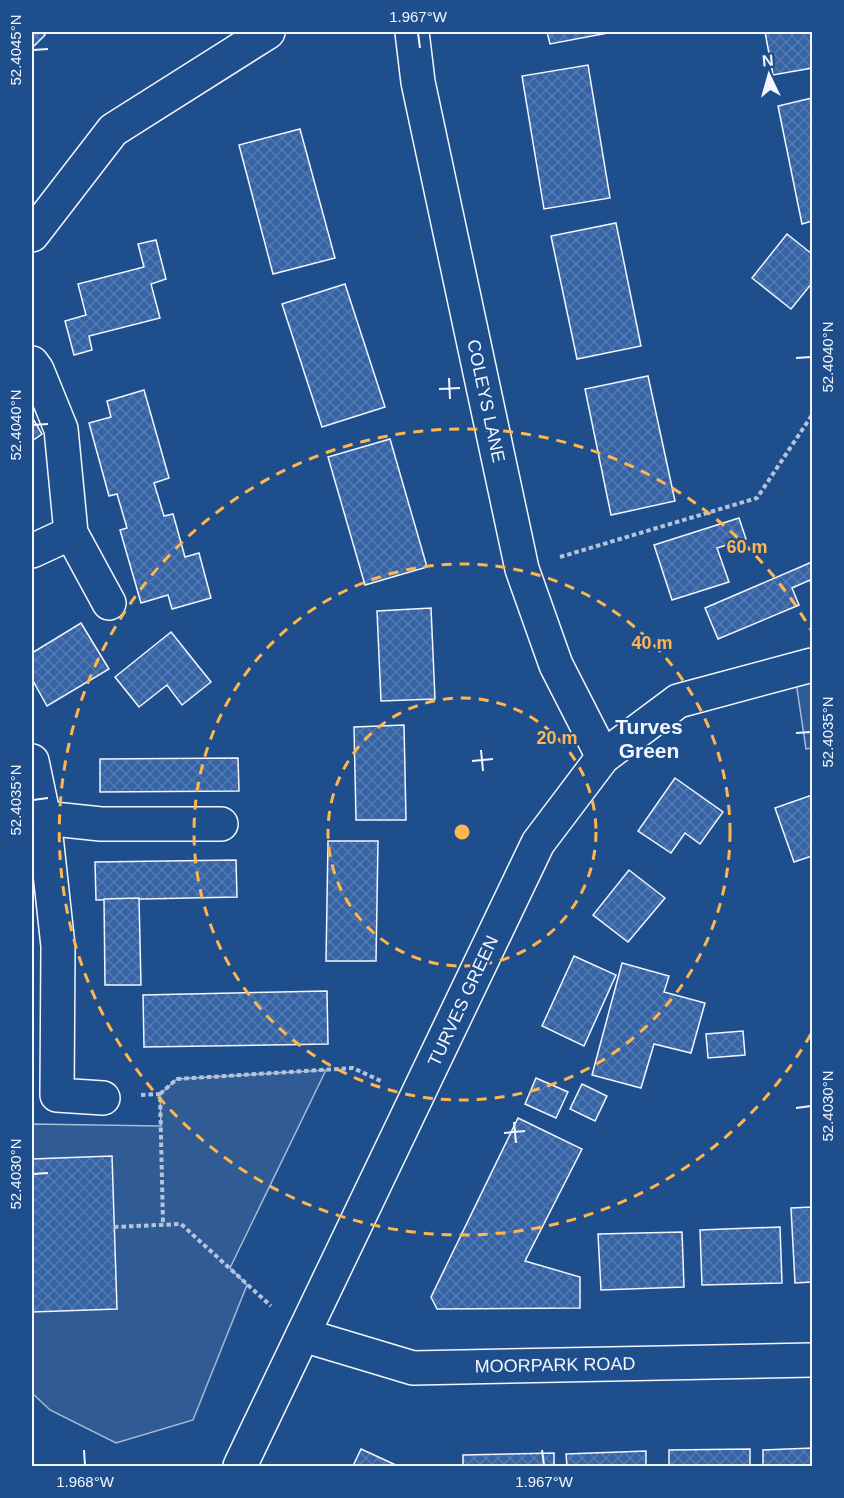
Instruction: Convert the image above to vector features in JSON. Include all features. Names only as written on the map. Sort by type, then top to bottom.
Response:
[{"type":"street","points":[[32,234],[113,130],[268,32]]},
{"type":"street","name":"COLEYS LANE","points":[[412,32],[418,82],[522,569],[556,665],[603,757]]},
{"type":"street","points":[[32,363],[61,429],[71,533],[109,603]]},
{"type":"street","points":[[32,551],[71,533]]},
{"type":"street","name":"TURVES GREEN","points":[[240,1467],[538,843],[603,757],[678,701],[813,665]]},
{"type":"street","points":[[32,761],[44,818],[58,946],[44,1097],[103,1098]]},
{"type":"street","points":[[44,818],[101,824],[221,824]]},
{"type":"street","name":"MOORPARK ROAD","points":[[303,1335],[413,1368],[813,1360]]},
{"type":"path","points":[[522,569],[757,498],[813,415]]},
{"type":"path","points":[[103,1098],[160,1094],[177,1079],[353,1068],[418,1096]]},
{"type":"path","points":[[160,1094],[163,1224]]},
{"type":"path","points":[[114,1227],[181,1224],[303,1335]]},
{"type":"shaded area","points":[[812,677],[812,748],[806,749],[796,682]]},
{"type":"shaded area","points":[[326,1070],[230,1268],[247,1285],[193,1420],[116,1443],[50,1410],[32,1393],[32,1124],[161,1126],[160,1094],[177,1079]]},
{"type":"building","points":[[32,32],[42,32],[45,35],[32,48]]},
{"type":"building","points":[[547,32],[613,32],[550,44]]},
{"type":"building","points":[[765,32],[812,32],[812,68],[773,75]]},
{"type":"building","points":[[588,65],[610,198],[544,209],[522,76]]},
{"type":"building","points":[[812,98],[812,221],[802,224],[778,106]]},
{"type":"building","points":[[300,129],[335,258],[273,274],[239,145]]},
{"type":"building","points":[[616,223],[641,346],[577,359],[551,236]]},
{"type":"building","points":[[787,234],[812,254],[812,283],[791,309],[752,278]]},
{"type":"building","points":[[156,240],[166,279],[151,284],[160,318],[89,336],[92,350],[74,355],[65,321],[86,315],[78,284],[144,267],[138,244]]},
{"type":"building","points":[[345,284],[385,407],[322,427],[282,304]]},
{"type":"building","points":[[648,376],[675,501],[611,515],[585,389]]},
{"type":"building","points":[[144,390],[169,478],[154,483],[164,516],[173,514],[185,557],[199,553],[211,598],[172,609],[168,595],[141,603],[120,530],[127,528],[117,494],[109,496],[89,423],[111,417],[107,401]]},
{"type":"building","points":[[32,417],[42,434],[32,441]]},
{"type":"building","points":[[390,439],[427,567],[365,585],[328,457]]},
{"type":"building","points":[[739,518],[746,539],[717,548],[729,582],[672,600],[654,545]]},
{"type":"building","points":[[812,562],[812,587],[810,580],[792,588],[799,605],[718,639],[705,608]]},
{"type":"building","points":[[431,608],[435,699],[381,701],[377,611]]},
{"type":"building","points":[[81,623],[109,669],[47,706],[32,679],[32,653]]},
{"type":"building","points":[[171,632],[211,682],[182,705],[167,685],[139,707],[115,677]]},
{"type":"building","points":[[404,725],[406,820],[356,820],[354,727]]},
{"type":"building","points":[[238,758],[239,791],[100,792],[100,759]]},
{"type":"building","points":[[675,778],[723,812],[700,844],[685,833],[671,853],[638,831]]},
{"type":"building","points":[[812,795],[812,856],[794,862],[775,808]]},
{"type":"building","points":[[328,841],[378,841],[376,961],[326,961]]},
{"type":"building","points":[[236,860],[237,897],[96,900],[95,862]]},
{"type":"building","points":[[629,870],[665,898],[628,942],[593,915]]},
{"type":"building","points":[[139,898],[141,985],[105,985],[104,899]]},
{"type":"building","points":[[574,956],[616,975],[584,1046],[542,1026]]},
{"type":"building","points":[[622,963],[669,976],[664,992],[705,1003],[691,1053],[654,1044],[641,1088],[592,1075]]},
{"type":"building","points":[[327,991],[328,1044],[144,1047],[143,995]]},
{"type":"building","points":[[743,1031],[745,1055],[708,1058],[706,1034]]},
{"type":"building","points":[[536,1078],[568,1092],[556,1118],[525,1104]]},
{"type":"building","points":[[582,1084],[607,1096],[595,1121],[570,1109]]},
{"type":"building","points":[[518,1118],[582,1149],[525,1261],[580,1277],[580,1308],[437,1309],[431,1297]]},
{"type":"building","points":[[112,1156],[117,1309],[32,1312],[32,1159]]},
{"type":"building","points":[[812,1207],[812,1282],[795,1283],[791,1208]]},
{"type":"building","points":[[780,1227],[782,1283],[702,1285],[700,1230]]},
{"type":"building","points":[[682,1232],[684,1287],[601,1290],[598,1234]]},
{"type":"building","points":[[812,1448],[812,1466],[763,1466],[763,1450]]},
{"type":"building","points":[[361,1449],[398,1466],[353,1466]]},
{"type":"building","points":[[750,1449],[750,1466],[669,1466],[669,1450]]},
{"type":"building","points":[[646,1451],[646,1466],[567,1466],[566,1454]]},
{"type":"building","points":[[554,1453],[554,1466],[463,1466],[463,1455]]},
{"type":"district","name":"Turves Green","points":[[649,738]]}]
